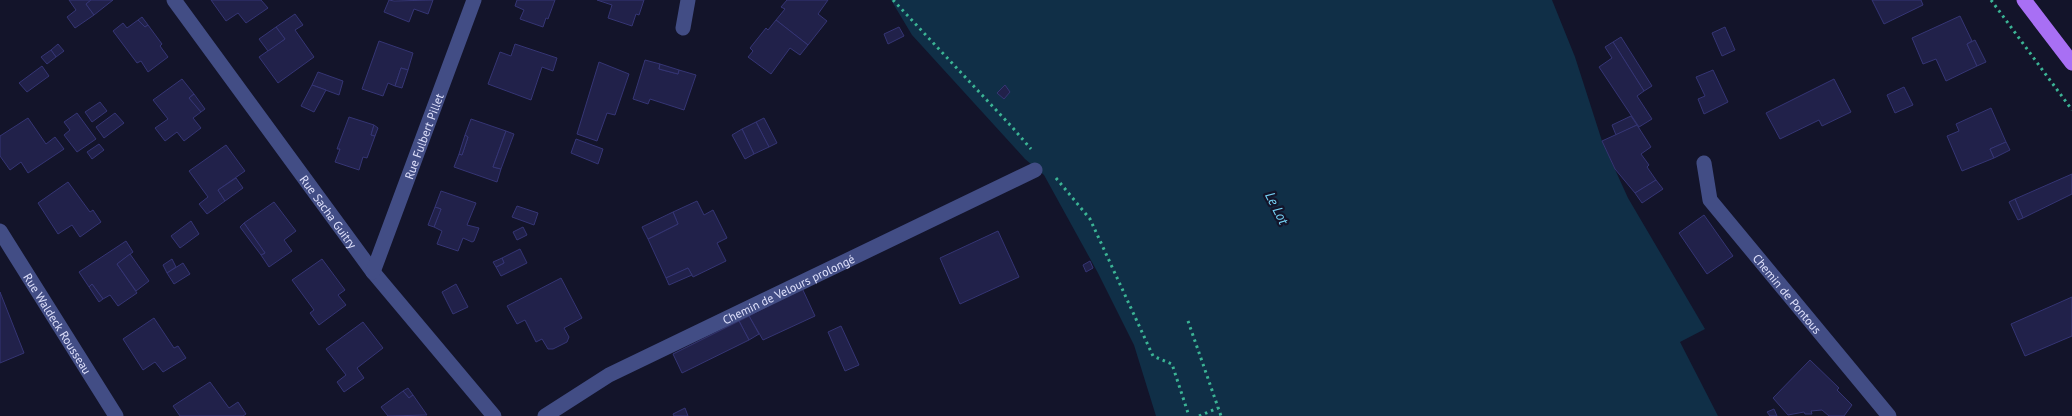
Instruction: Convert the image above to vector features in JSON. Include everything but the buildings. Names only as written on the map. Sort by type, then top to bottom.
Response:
[{"type":"main road","points":[[2024,0],[2072,64]]},
{"type":"street","name":"Rue Sacha Guitry","points":[[174,0],[373,272],[494,416]]},
{"type":"street","name":"Rue Fulbert Pillet","points":[[373,272],[474,0]]},
{"type":"street","points":[[683,28],[688,0]]},
{"type":"street","name":"Chemin de Pontous","points":[[1704,163],[1710,200],[1889,416]]},
{"type":"street","name":"Chemin de Velours prolongé","points":[[545,416],[609,375],[1035,170]]},
{"type":"street","name":"Rue Waldeck Rousseau","points":[[0,231],[116,416]]},
{"type":"path","points":[[893,0],[1034,153]]},
{"type":"path","points":[[1991,0],[2072,110]]},
{"type":"path","points":[[1052,174],[1090,219],[1153,356],[1172,364],[1189,416]]},
{"type":"path","points":[[1188,321],[1220,416]]},
{"type":"path","points":[[1199,416],[1218,408]]},
{"type":"water","name":"Le Lot","points":[[891,0],[1552,0],[1575,57],[1602,141],[1628,198],[1705,329],[1680,342],[1718,416],[1156,416],[1134,345],[1098,273],[1044,175],[1025,159],[912,35]]}]
